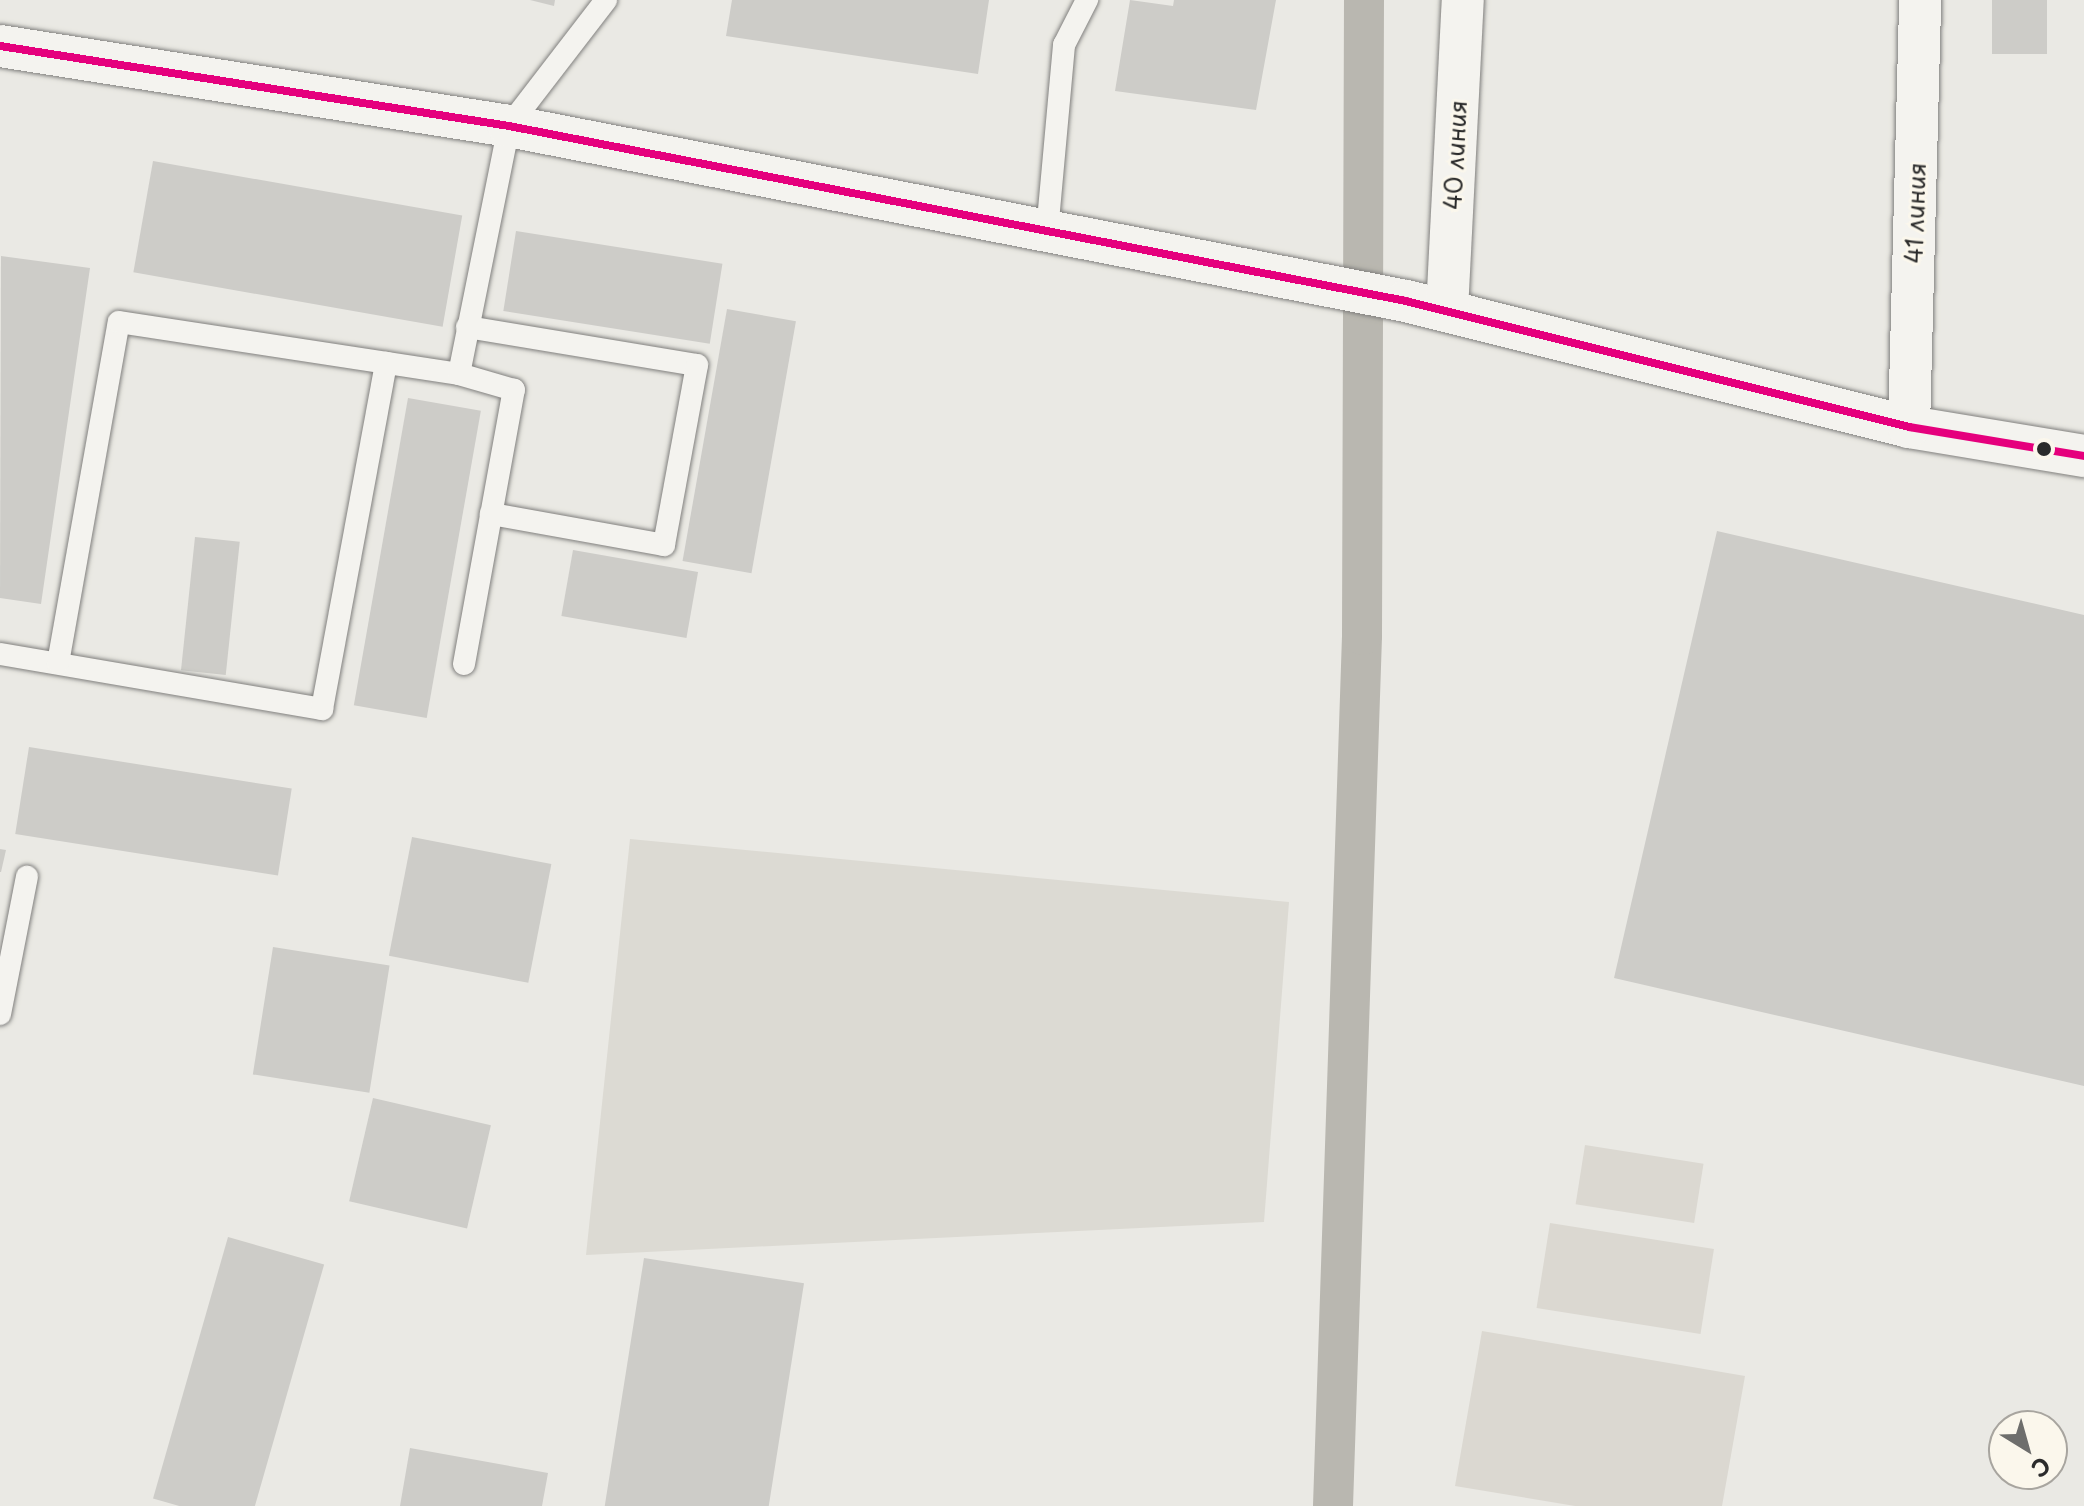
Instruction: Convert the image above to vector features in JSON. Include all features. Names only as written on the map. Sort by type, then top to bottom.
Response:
[{"type":"street","name":"40 линия","points":[[1447,311],[1463,0]]},
{"type":"street","name":"41 линия","points":[[1909,427],[1920,0]]},
{"type":"street","points":[[0,46],[509,126],[1406,301],[1909,427],[2084,456]]},
{"type":"lane","points":[[459,374],[509,126],[606,0]]},
{"type":"lane","points":[[1047,232],[1064,45],[1087,0]]},
{"type":"lane","points":[[58,663],[119,322],[459,374],[514,390],[464,664]]},
{"type":"lane","points":[[467,327],[697,365],[664,545],[491,514]]},
{"type":"lane","points":[[0,654],[322,709],[386,363]]},
{"type":"lane","points":[[0,1014],[27,877]]},
{"type":"shaded area","points":[[630,839],[1289,902],[1264,1222],[586,1255]]},
{"type":"shaded area","points":[[1585,1145],[1704,1164],[1694,1223],[1576,1204]]},
{"type":"shaded area","points":[[1550,1223],[1714,1249],[1701,1334],[1537,1308]]},
{"type":"shaded area","points":[[1482,1331],[1745,1376],[1722,1506],[1575,1506],[1455,1486]]},
{"type":"building","points":[[530,0],[555,0],[554,6]]},
{"type":"building","points":[[732,0],[989,0],[978,74],[726,36]]},
{"type":"building","points":[[1130,0],[1173,6],[1174,0],[1276,0],[1256,110],[1115,91]]},
{"type":"building","points":[[1992,0],[2047,0],[2047,54],[1992,54]]},
{"type":"building","points":[[153,161],[462,216],[443,327],[133,272]]},
{"type":"building","points":[[516,231],[722,264],[710,344],[503,311]]},
{"type":"building","points":[[1,256],[90,268],[41,604],[0,598]]},
{"type":"building","points":[[727,309],[796,321],[751,573],[683,561]]},
{"type":"building","points":[[408,398],[481,411],[427,718],[354,705]]},
{"type":"building","points":[[1717,531],[2084,615],[2084,1086],[1614,978]]},
{"type":"building","points":[[195,537],[240,542],[226,675],[181,670]]},
{"type":"building","points":[[573,550],[698,572],[686,638],[561,616]]},
{"type":"building","points":[[29,747],[292,789],[278,876],[15,834]]},
{"type":"building","points":[[412,837],[551,864],[528,983],[389,956]]},
{"type":"building","points":[[0,849],[6,850],[1,872],[0,872]]},
{"type":"building","points":[[273,947],[390,965],[369,1093],[253,1074]]},
{"type":"building","points":[[373,1098],[491,1125],[467,1229],[349,1201]]},
{"type":"building","points":[[228,1237],[324,1265],[255,1506],[179,1506],[153,1498]]},
{"type":"building","points":[[644,1258],[804,1283],[769,1506],[605,1506]]},
{"type":"building","points":[[410,1448],[548,1473],[542,1506],[400,1506]]},
{"type":"waterway","points":[[1333,1506],[1362,635],[1364,0]]},
{"type":"transit line","points":[[0,46],[509,126],[1406,301],[1909,427],[2084,456]]}]
